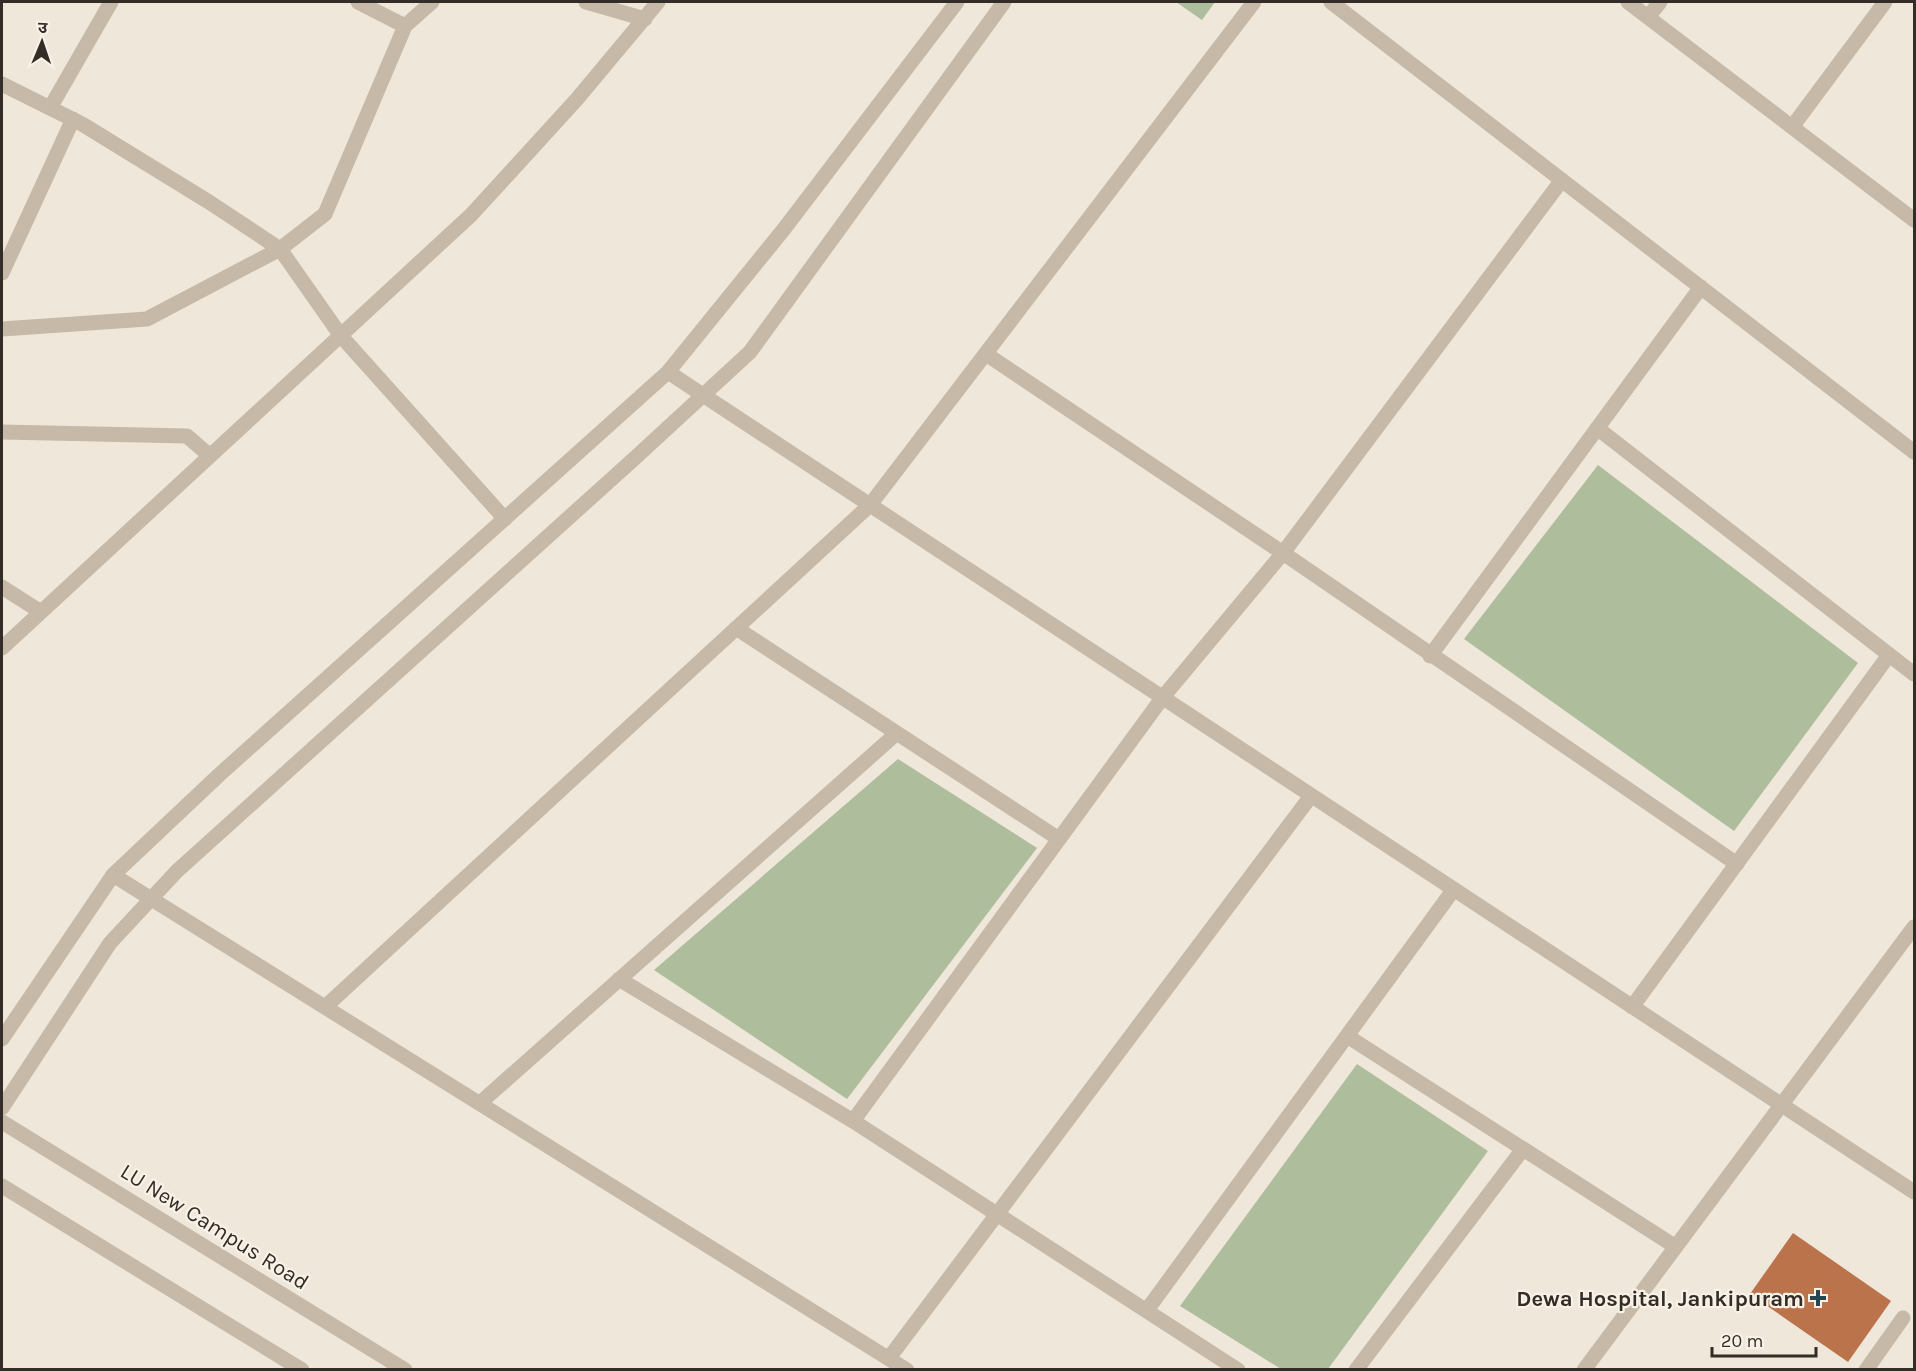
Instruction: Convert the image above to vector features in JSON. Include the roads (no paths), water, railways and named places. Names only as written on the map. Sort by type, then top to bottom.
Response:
[{"type":"street","points":[[50,108],[111,2]]},
{"type":"street","points":[[358,2],[405,27]]},
{"type":"street","points":[[2,329],[147,319],[280,249],[325,214],[405,27],[432,2]]},
{"type":"street","points":[[586,2],[645,19]]},
{"type":"street","points":[[2,648],[471,215],[577,99],[658,2]]},
{"type":"street","points":[[2,1039],[112,875],[219,775],[668,372],[784,229],[957,2]]},
{"type":"street","points":[[2,1108],[110,943],[151,898],[186,863],[750,352],[1004,2]]},
{"type":"street","points":[[325,1007],[870,505],[1254,2]]},
{"type":"street","points":[[1331,2],[1914,452]]},
{"type":"street","points":[[1628,2],[1914,220]]},
{"type":"street","points":[[1648,17],[1660,2]]},
{"type":"street","points":[[1792,127],[1885,2]]},
{"type":"street","points":[[2,84],[73,119],[280,249],[341,336],[505,519]]},
{"type":"street","points":[[2,273],[73,119]]},
{"type":"street","points":[[853,1121],[1163,698],[1283,553],[1562,180]]},
{"type":"street","points":[[1430,656],[1701,287]]},
{"type":"street","points":[[986,354],[1283,553],[1430,656],[1737,864]]},
{"type":"street","points":[[668,372],[1914,1192]]},
{"type":"street","points":[[1597,428],[1914,674]]},
{"type":"street","points":[[2,432],[187,436],[210,456]]},
{"type":"street","points":[[2,587],[41,612]]},
{"type":"street","points":[[736,628],[1059,839]]},
{"type":"street","points":[[1632,1007],[1890,655]]},
{"type":"street","points":[[480,1103],[897,733]]},
{"type":"street","points":[[889,1358],[1311,795]]},
{"type":"street","points":[[112,875],[907,1370]]},
{"type":"street","points":[[1147,1310],[1454,889]]},
{"type":"street","points":[[1584,1370],[1914,927]]},
{"type":"street","points":[[619,980],[853,1121],[1238,1370]]},
{"type":"street","points":[[1347,1036],[1676,1247]]},
{"type":"street","name":"LU New Campus Road","points":[[2,1122],[405,1370]]},
{"type":"street","points":[[1356,1370],[1523,1149]]},
{"type":"street","points":[[2,1186],[302,1370]]},
{"type":"street","points":[[1866,1370],[1903,1318]]},
{"type":"place","name":"Dewa Hospital, Jankipuram","points":[[1818,1298]]}]
